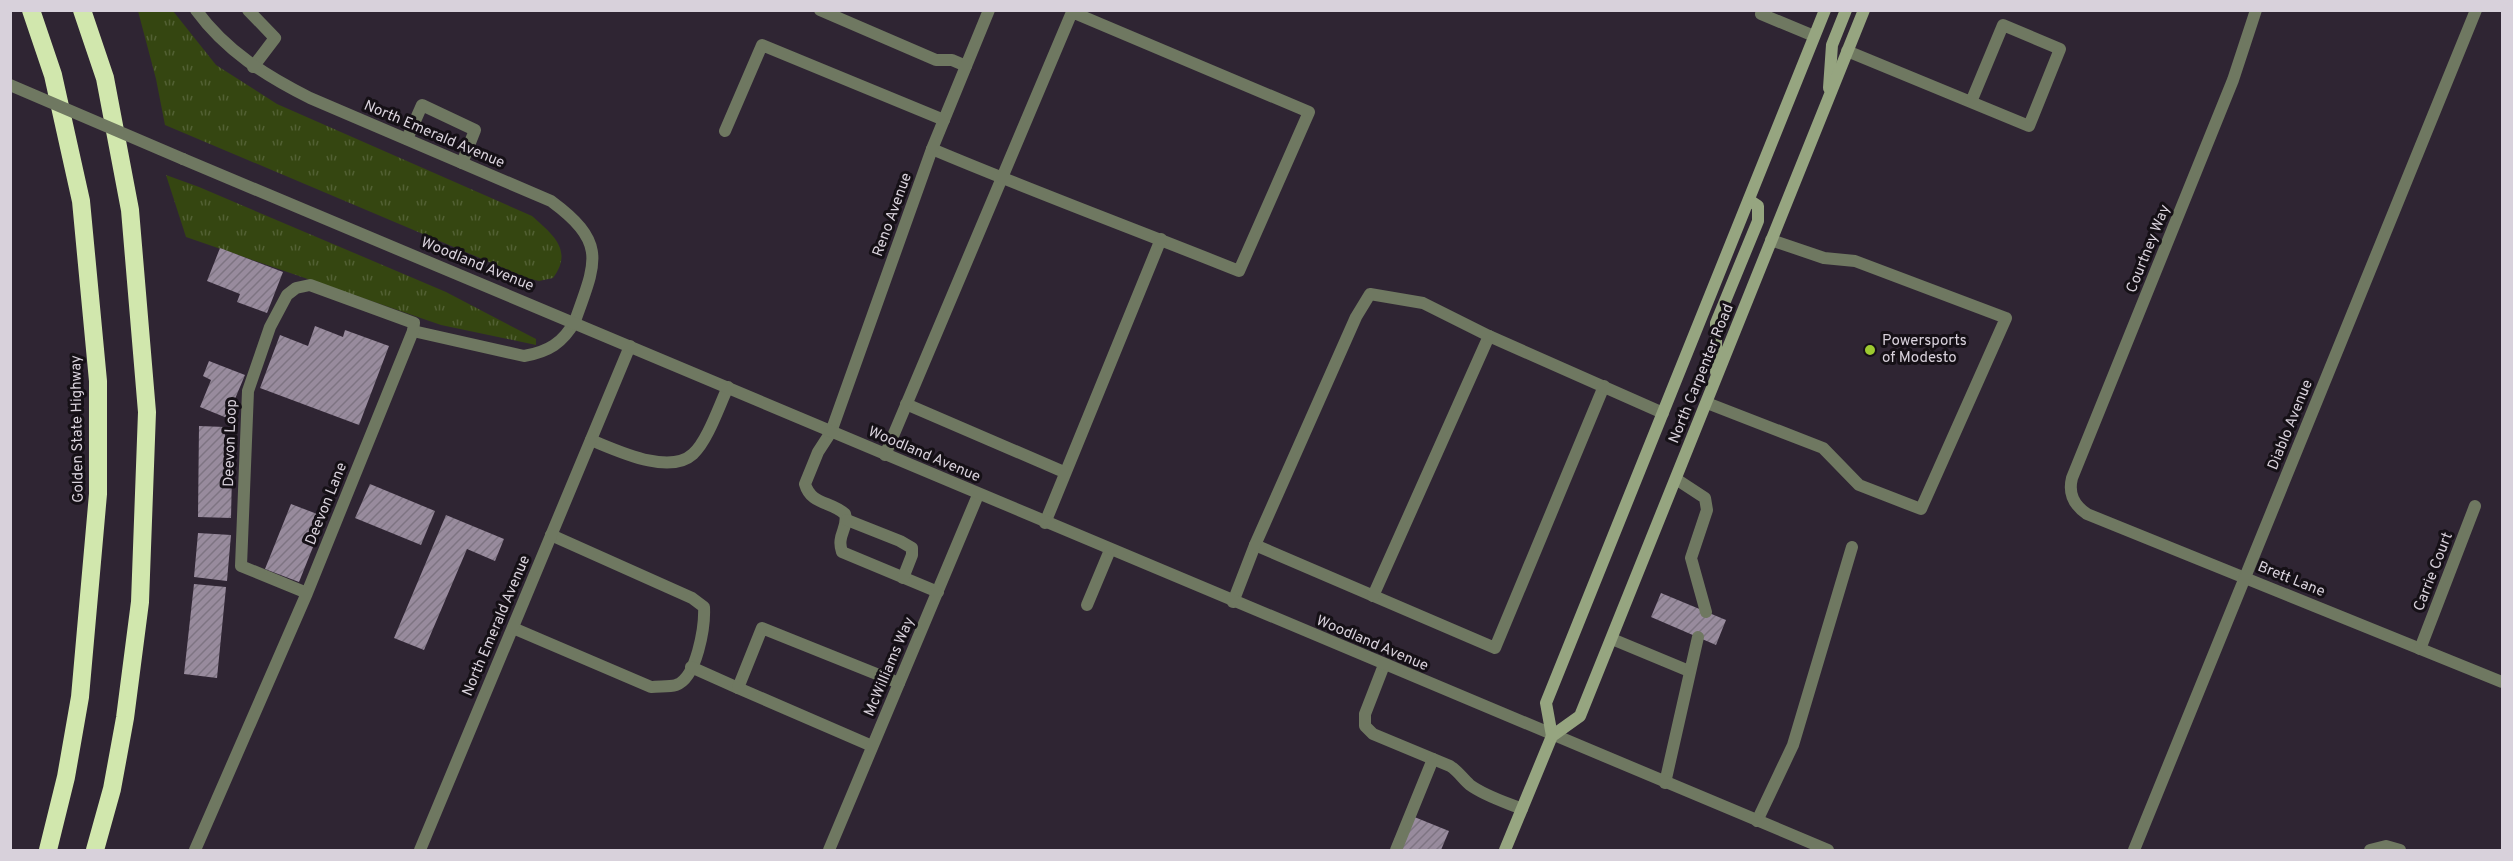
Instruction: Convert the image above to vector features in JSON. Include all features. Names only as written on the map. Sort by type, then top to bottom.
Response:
[{"type":"highway","name":"Golden State Highway","points":[[31,10],[53,75],[81,201],[98,381],[98,494],[80,697],[66,777],[48,850]]},
{"type":"highway","points":[[82,10],[105,78],[130,210],[147,412],[140,602],[112,789],[95,850]]},
{"type":"main road","name":"North Carpenter Road","points":[[1825,10],[1546,703],[1552,736],[1580,717],[1864,10]]},
{"type":"main road","points":[[1829,98],[1832,45],[1846,10]]},
{"type":"main road","points":[[1716,379],[1716,323],[1758,221],[1758,206],[1749,200]]},
{"type":"main road","points":[[1505,850],[1552,736]]},
{"type":"street","name":"North Emerald Avenue","points":[[196,10],[233,50],[253,67],[310,98],[551,201],[580,225],[593,256],[593,274],[575,321]]},
{"type":"street","points":[[248,10],[275,38],[253,67]]},
{"type":"street","points":[[820,10],[936,60],[952,60],[966,66]]},
{"type":"street","name":"Reno Avenue","points":[[903,578],[912,555],[912,548],[846,520],[840,510],[808,494],[805,484],[818,452],[831,432],[932,148],[989,10]]},
{"type":"street","name":"Courtney Way","points":[[2072,499],[2070,492],[2072,478],[2233,80],[2256,10]]},
{"type":"street","name":"Diablo Avenue","points":[[2134,850],[2476,10]]},
{"type":"street","points":[[885,455],[1004,177],[1072,12],[1308,112],[1239,271],[1161,239],[1004,177],[932,148]]},
{"type":"street","points":[[1762,12],[1814,36]]},
{"type":"street","points":[[1847,51],[2029,126],[2060,49],[2002,25],[1971,102]]},
{"type":"street","points":[[725,130],[762,45],[944,120]]},
{"type":"street","name":"Woodland Avenue","points":[[10,85],[575,321],[978,495],[1828,850]]},
{"type":"street","points":[[407,139],[422,105],[475,130],[462,163]]},
{"type":"street","points":[[1045,523],[1161,239]]},
{"type":"street","points":[[1707,403],[1823,448],[1859,485],[1921,509],[2006,318],[1855,261],[1824,258],[1771,240]]},
{"type":"street","name":"Deevon Loop","points":[[307,593],[241,566],[248,391],[270,327],[287,295],[296,288],[310,285],[414,323],[413,331]]},
{"type":"street","points":[[1233,602],[1256,544],[1356,318],[1370,294],[1423,303],[1489,336],[1664,413]]},
{"type":"street","points":[[413,331],[524,356],[541,353],[558,345],[568,334],[575,321]]},
{"type":"street","name":"Deevon Lane","points":[[195,850],[307,593],[413,331]]},
{"type":"street","points":[[1373,596],[1489,336]]},
{"type":"street","name":"North Emerald Avenue","points":[[420,850],[630,346]]},
{"type":"street","points":[[1256,544],[1495,648],[1604,386]]},
{"type":"street","points":[[591,440],[630,456],[654,462],[676,462],[692,455],[701,445],[728,387]]},
{"type":"street","points":[[906,404],[1064,472]]},
{"type":"street","points":[[1676,479],[1705,498],[1707,510],[1691,558],[1706,612]]},
{"type":"street","name":"McWilliams Way","points":[[829,850],[978,495]]},
{"type":"street","name":"Brett Lane","points":[[2072,499],[2079,508],[2087,513],[2502,682]]},
{"type":"street","name":"Carrie Court","points":[[2420,649],[2475,507]]},
{"type":"street","points":[[846,520],[840,535],[839,544],[842,552],[938,592]]},
{"type":"street","points":[[513,628],[651,687],[676,685],[686,678],[691,667],[704,624],[704,607],[693,598],[551,535]]},
{"type":"street","points":[[1757,821],[1779,779],[1793,745],[1852,547]]},
{"type":"street","points":[[1087,605],[1110,550]]},
{"type":"street","points":[[738,688],[762,628],[899,683]]},
{"type":"street","points":[[1665,783],[1698,637]]},
{"type":"street","points":[[1612,639],[1689,671]]},
{"type":"street","points":[[1384,665],[1365,714],[1365,726],[1373,734],[1461,773],[1468,783],[1522,809]]},
{"type":"street","points":[[691,667],[872,746]]},
{"type":"street","points":[[1396,850],[1433,759]]},
{"type":"street","points":[[2372,849],[2386,846],[2400,850]]},
{"type":"green space","points":[[138,11],[173,11],[216,65],[277,104],[532,216],[553,236],[561,251],[559,268],[553,278],[539,281],[527,278],[165,125],[156,79]]},
{"type":"green space","points":[[166,175],[446,292],[536,339],[536,345],[441,325],[186,237]]},
{"type":"building","points":[[220,248],[283,272],[267,313],[237,302],[240,294],[207,281]]},
{"type":"building","points":[[315,326],[343,337],[345,330],[389,346],[359,425],[260,388],[280,335],[308,346]]},
{"type":"building","points":[[209,361],[245,375],[227,418],[200,407],[211,380],[203,376]]},
{"type":"building","points":[[199,426],[225,427],[225,473],[232,473],[231,518],[198,517]]},
{"type":"building","points":[[370,484],[435,511],[421,545],[355,518]]},
{"type":"building","points":[[291,504],[325,517],[299,582],[265,569]]},
{"type":"building","points":[[446,515],[504,539],[495,561],[467,549],[424,650],[394,638]]},
{"type":"building","points":[[198,533],[231,535],[227,581],[194,577]]},
{"type":"building","points":[[194,584],[226,587],[217,678],[184,674]]},
{"type":"building","points":[[1661,593],[1726,620],[1716,645],[1651,617]]},
{"type":"building","points":[[1407,814],[1449,831],[1441,850],[1403,850],[1394,847]]},
{"type":"place","name":"Powersports of Modesto","points":[[1870,350]]}]
